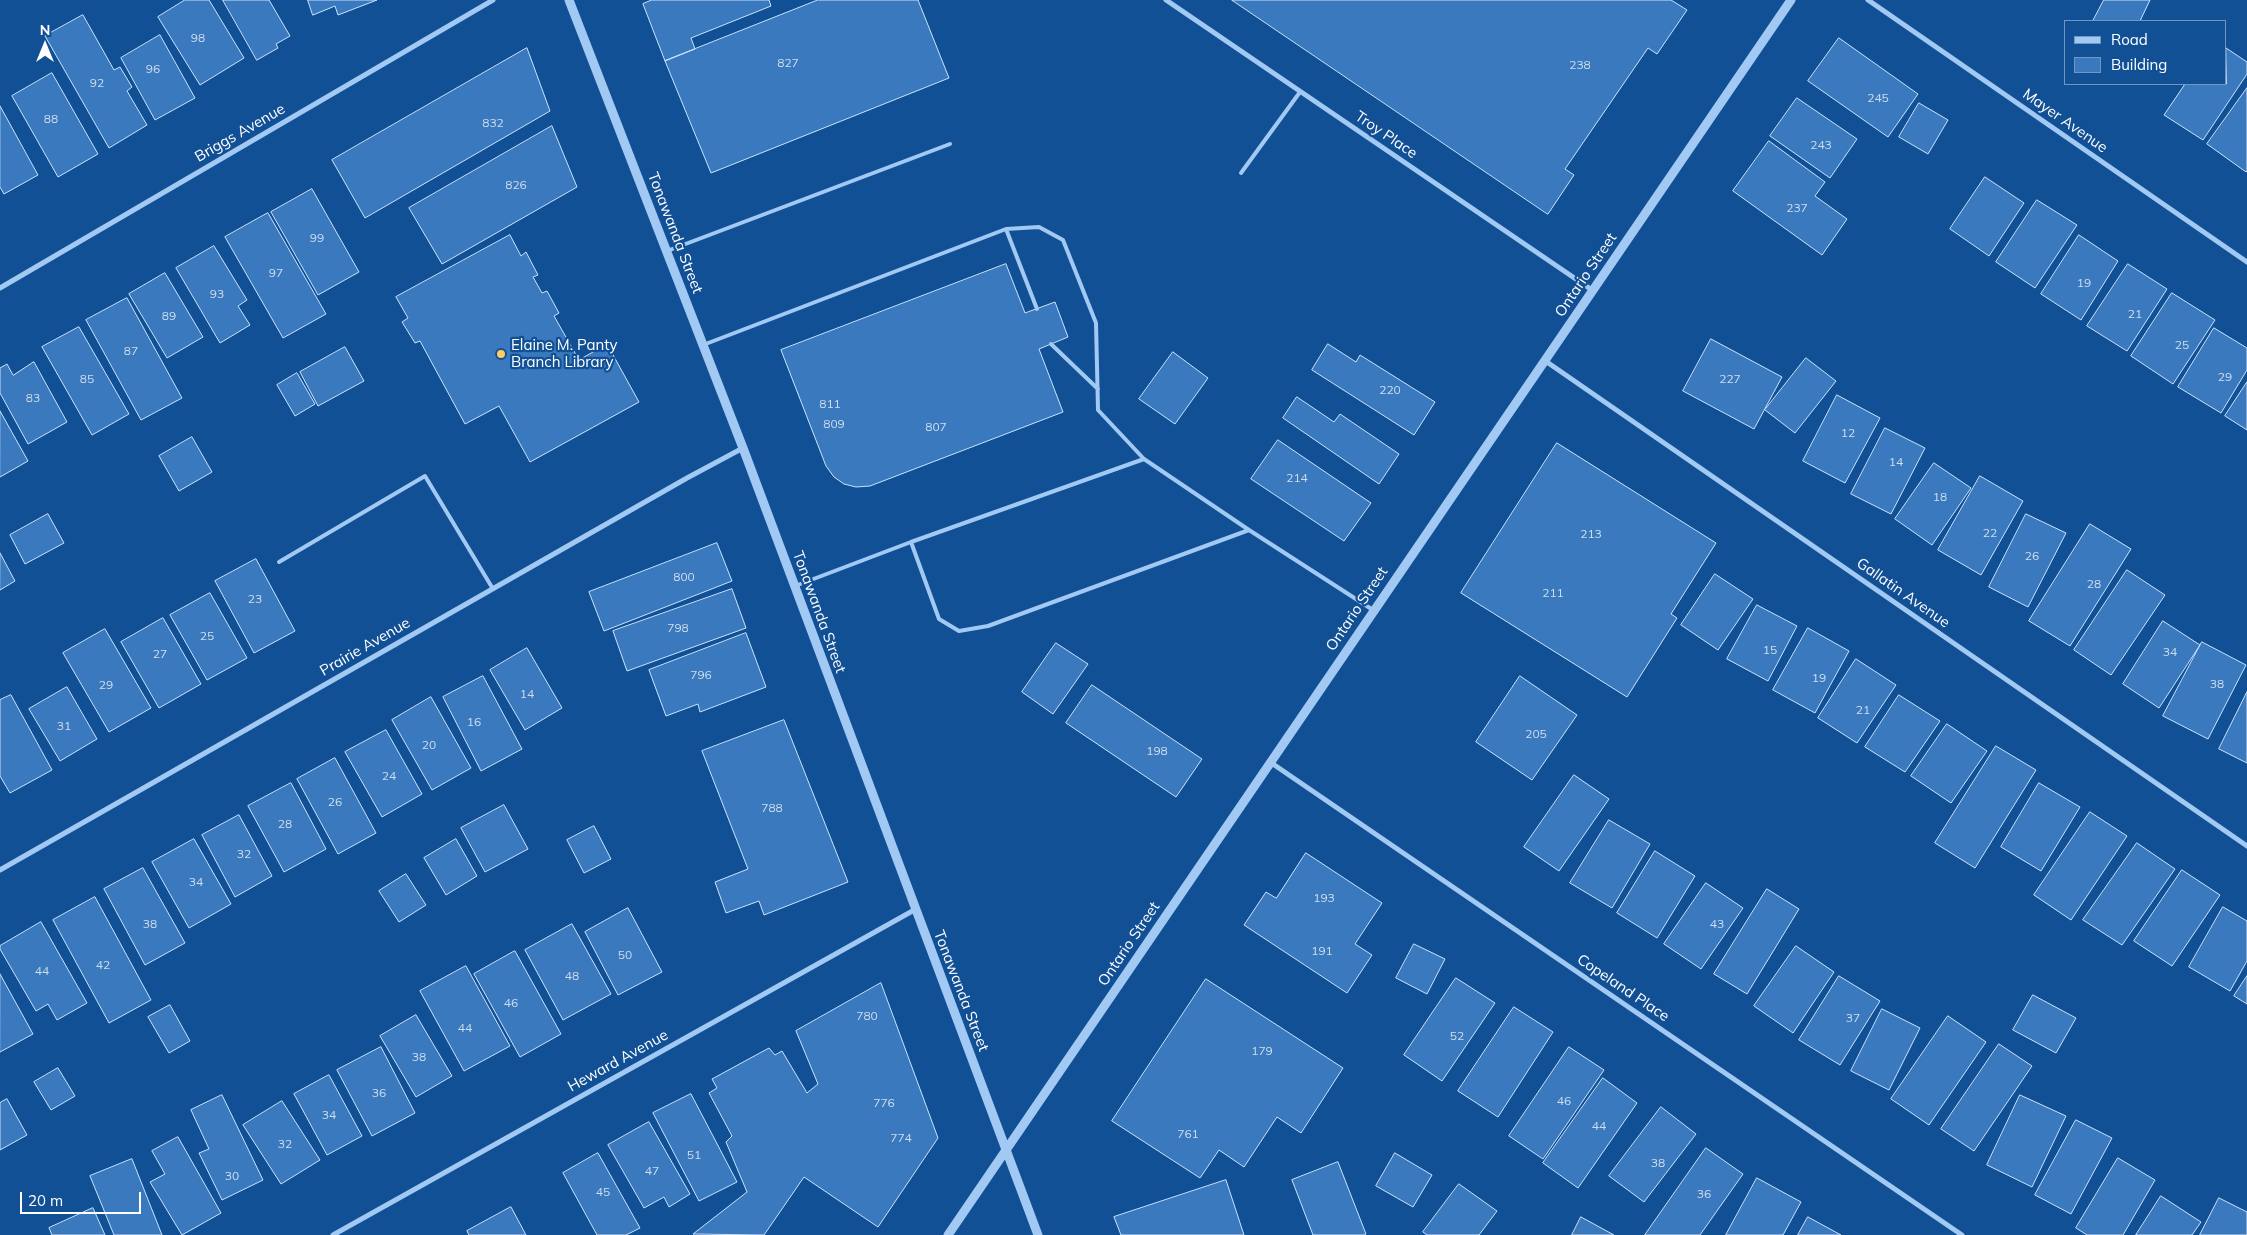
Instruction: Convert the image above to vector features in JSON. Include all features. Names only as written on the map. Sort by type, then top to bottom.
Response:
[{"type":"street","name":"Briggs Avenue","points":[[0,288],[493,0]]},
{"type":"street","name":"Tonawanda Street","points":[[569,0],[743,448],[1038,1235]]},
{"type":"street","name":"Troy Place","points":[[1166,0],[1592,290]]},
{"type":"street","name":"Mayer Avenue","points":[[1868,0],[2247,262]]},
{"type":"street","name":"Ontario Street","points":[[948,1235],[1786,2]]},
{"type":"street","name":"Gallatin Avenue","points":[[1544,360],[2247,846]]},
{"type":"street","name":"Prairie Avenue","points":[[0,870],[687,478],[743,448]]},
{"type":"street","name":"Copeland Place","points":[[1270,762],[1962,1235]]},
{"type":"street","name":"Heward Avenue","points":[[333,1235],[916,910]]},
{"type":"lane","points":[[1241,172],[1300,92]]},
{"type":"lane","points":[[667,251],[950,144]]},
{"type":"lane","points":[[703,345],[1006,229],[1039,227],[1063,240],[1096,322],[1098,410],[1144,459],[1373,610]]},
{"type":"lane","points":[[1006,229],[1037,309]]},
{"type":"lane","points":[[1052,344],[1098,389]]},
{"type":"lane","points":[[795,586],[910,542],[1144,459]]},
{"type":"lane","points":[[279,562],[425,476],[493,589]]},
{"type":"lane","points":[[910,542],[939,619],[959,631],[988,626],[1249,530]]},
{"type":"building","points":[[185,0],[209,0],[244,58],[200,85],[158,17]]},
{"type":"building","points":[[223,0],[269,0],[290,36],[276,44],[278,48],[257,60]]},
{"type":"building","points":[[308,0],[377,0],[338,15],[335,6],[313,15]]},
{"type":"building","points":[[652,0],[769,0],[771,6],[691,38],[695,49],[665,61],[643,4]]},
{"type":"building","points":[[818,0],[918,0],[949,78],[711,173],[665,61]]},
{"type":"building","points":[[1232,0],[1671,0],[1687,10],[1657,54],[1648,48],[1565,169],[1574,175],[1548,214]]},
{"type":"building","points":[[2104,0],[2150,0],[2140,20],[2094,20]]},
{"type":"building","points":[[83,15],[114,70],[120,67],[132,87],[127,91],[147,125],[109,148],[45,36]]},
{"type":"building","points":[[160,35],[195,98],[155,120],[121,58]]},
{"type":"building","points":[[1839,38],[1918,94],[1888,137],[1808,81]]},
{"type":"building","points":[[527,48],[550,111],[365,218],[332,160]]},
{"type":"building","points":[[2227,49],[2247,62],[2247,74],[2203,140],[2164,115],[2184,85],[2227,85]]},
{"type":"building","points":[[52,73],[98,154],[58,177],[12,96]]},
{"type":"building","points":[[2247,88],[2247,171],[2246,172],[2207,144]]},
{"type":"building","points":[[1797,98],[1857,139],[1830,178],[1770,136]]},
{"type":"building","points":[[1919,103],[1948,120],[1928,154],[1899,137]]},
{"type":"building","points":[[0,106],[38,175],[4,194],[0,187]]},
{"type":"building","points":[[552,126],[577,187],[442,264],[409,208]]},
{"type":"building","points":[[1769,141],[1825,182],[1815,196],[1847,219],[1822,255],[1733,191]]},
{"type":"building","points":[[1985,177],[2024,203],[1989,256],[1950,229]]},
{"type":"building","points":[[312,189],[359,272],[318,295],[271,212]]},
{"type":"building","points":[[2037,200],[2077,225],[2035,288],[1996,262]]},
{"type":"building","points":[[268,213],[326,314],[283,338],[225,237]]},
{"type":"building","name":"Elaine M. Panty Branch Library","points":[[510,235],[521,256],[526,252],[538,275],[533,277],[542,293],[547,291],[559,313],[554,316],[579,360],[607,344],[639,402],[530,462],[499,406],[465,424],[420,341],[415,343],[402,322],[408,318],[396,297]]},
{"type":"building","points":[[2079,235],[2118,261],[2081,320],[2041,294]]},
{"type":"building","points":[[214,246],[247,300],[238,306],[250,325],[220,343],[176,268]]},
{"type":"building","points":[[1006,264],[1025,313],[1055,302],[1068,337],[1039,349],[1063,412],[870,486],[856,487],[844,484],[834,477],[826,466],[781,350]]},
{"type":"building","points":[[2128,264],[2167,289],[2127,351],[2087,326]]},
{"type":"building","points":[[165,273],[203,337],[167,358],[129,294]]},
{"type":"building","points":[[2172,293],[2215,320],[2173,384],[2131,356]]},
{"type":"building","points":[[127,298],[182,398],[141,420],[86,320]]},
{"type":"building","points":[[79,327],[129,414],[92,435],[42,347]]},
{"type":"building","points":[[2214,328],[2247,348],[2247,370],[2221,413],[2178,387]]},
{"type":"building","points":[[1711,339],[1782,377],[1754,429],[1683,391]]},
{"type":"building","points":[[1328,344],[1356,362],[1360,355],[1435,402],[1414,435],[1312,370]]},
{"type":"building","points":[[345,347],[364,381],[318,406],[300,372]]},
{"type":"building","points":[[1173,352],[1208,378],[1175,424],[1139,399]]},
{"type":"building","points":[[1806,358],[1836,381],[1795,433],[1765,410]]},
{"type":"building","points":[[34,362],[67,422],[28,444],[0,393],[0,368],[7,364],[13,375]]},
{"type":"building","points":[[297,373],[315,404],[295,416],[277,385]]},
{"type":"building","points":[[2247,382],[2247,430],[2225,416]]},
{"type":"building","points":[[1837,395],[1880,418],[1845,483],[1803,461]]},
{"type":"building","points":[[1297,397],[1334,422],[1340,414],[1399,454],[1379,484],[1283,418]]},
{"type":"building","points":[[0,411],[28,461],[0,477]]},
{"type":"building","points":[[1885,428],[1925,448],[1891,514],[1851,494]]},
{"type":"building","points":[[192,437],[212,472],[179,491],[159,456]]},
{"type":"building","points":[[1278,440],[1371,503],[1344,541],[1251,479]]},
{"type":"building","points":[[1557,443],[1716,543],[1671,614],[1677,618],[1627,697],[1461,593]]},
{"type":"building","points":[[1934,463],[1971,488],[1932,545],[1895,519]]},
{"type":"building","points":[[1980,476],[2023,501],[1981,575],[1938,550]]},
{"type":"building","points":[[48,514],[64,543],[25,564],[10,535]]},
{"type":"building","points":[[2026,514],[2066,533],[2028,607],[1989,587]]},
{"type":"building","points":[[2090,524],[2131,549],[2070,646],[2029,621]]},
{"type":"building","points":[[717,543],[732,581],[604,631],[589,592]]},
{"type":"building","points":[[0,553],[15,581],[0,590]]},
{"type":"building","points":[[256,559],[295,631],[254,653],[215,581]]},
{"type":"building","points":[[2127,570],[2165,595],[2111,675],[2074,650]]},
{"type":"building","points":[[1715,574],[1753,599],[1718,650],[1681,625]]},
{"type":"building","points":[[732,589],[746,628],[627,671],[613,631]]},
{"type":"building","points":[[210,593],[247,658],[207,680],[170,615]]},
{"type":"building","points":[[1757,605],[1797,626],[1768,681],[1727,659]]},
{"type":"building","points":[[163,618],[201,684],[159,708],[121,642]]},
{"type":"building","points":[[2163,621],[2200,645],[2159,708],[2123,684]]},
{"type":"building","points":[[1808,628],[1849,651],[1815,713],[1773,690]]},
{"type":"building","points":[[105,629],[151,708],[109,732],[63,653]]},
{"type":"building","points":[[746,633],[766,687],[700,712],[698,704],[666,716],[649,670]]},
{"type":"building","points":[[2202,642],[2246,665],[2208,739],[2163,716]]},
{"type":"building","points":[[1056,643],[1088,664],[1053,714],[1022,692]]},
{"type":"building","points":[[527,648],[562,708],[525,730],[490,670]]},
{"type":"building","points":[[1856,659],[1896,685],[1857,743],[1818,718]]},
{"type":"building","points":[[483,676],[522,749],[481,771],[443,697]]},
{"type":"building","points":[[1520,676],[1577,715],[1532,780],[1476,742]]},
{"type":"building","points":[[1092,685],[1202,759],[1176,797],[1066,723]]},
{"type":"building","points":[[67,687],[97,739],[60,761],[29,709]]},
{"type":"building","points":[[2247,692],[2247,763],[2219,749]]},
{"type":"building","points":[[11,695],[52,770],[10,793],[0,776],[0,700]]},
{"type":"building","points":[[1899,695],[1940,721],[1905,772],[1865,747]]},
{"type":"building","points":[[431,697],[471,768],[432,790],[392,720]]},
{"type":"building","points":[[784,720],[848,882],[764,915],[759,901],[726,913],[715,882],[748,869],[702,751]]},
{"type":"building","points":[[1947,724],[1987,751],[1951,803],[1911,776]]},
{"type":"building","points":[[386,730],[422,794],[382,817],[345,752]]},
{"type":"building","points":[[1996,746],[2036,770],[1975,868],[1935,843]]},
{"type":"building","points":[[335,758],[376,833],[338,854],[297,779]]},
{"type":"building","points":[[1574,775],[1609,799],[1559,871],[1524,847]]},
{"type":"building","points":[[291,783],[326,849],[284,872],[248,806]]},
{"type":"building","points":[[2039,783],[2080,807],[2041,871],[2001,847]]},
{"type":"building","points":[[504,805],[528,849],[485,872],[461,828]]},
{"type":"building","points":[[2090,812],[2127,836],[2071,920],[2034,895]]},
{"type":"building","points":[[239,815],[272,876],[235,897],[202,835]]},
{"type":"building","points":[[1609,820],[1650,844],[1612,908],[1570,883]]},
{"type":"building","points":[[594,826],[611,859],[584,873],[567,840]]},
{"type":"building","points":[[194,839],[231,904],[189,928],[152,862]]},
{"type":"building","points":[[456,839],[477,876],[446,895],[424,858]]},
{"type":"building","points":[[2137,843],[2175,869],[2122,945],[2083,920]]},
{"type":"building","points":[[1655,851],[1695,876],[1657,938],[1617,913]]},
{"type":"building","points":[[1306,853],[1382,903],[1355,944],[1372,955],[1347,993],[1244,925],[1266,892],[1276,898]]},
{"type":"building","points":[[143,868],[185,943],[145,965],[104,889]]},
{"type":"building","points":[[2182,870],[2220,895],[2172,966],[2134,941]]},
{"type":"building","points":[[406,874],[426,905],[399,922],[379,891]]},
{"type":"building","points":[[1706,883],[1743,908],[1701,969],[1664,944]]},
{"type":"building","points":[[1767,889],[1799,909],[1747,994],[1714,974]]},
{"type":"building","points":[[95,897],[151,1000],[109,1023],[53,920]]},
{"type":"building","points":[[2223,907],[2247,921],[2247,961],[2230,991],[2189,967]]},
{"type":"building","points":[[628,908],[662,972],[618,995],[585,932]]},
{"type":"building","points":[[41,922],[87,1003],[57,1020],[48,1004],[36,1011],[0,949],[0,946]]},
{"type":"building","points":[[572,924],[611,994],[563,1020],[525,950]]},
{"type":"building","points":[[1414,944],[1445,959],[1427,994],[1396,978]]},
{"type":"building","points":[[1796,946],[1834,972],[1793,1033],[1754,1006]]},
{"type":"building","points":[[515,951],[561,1034],[520,1057],[474,974]]},
{"type":"building","points":[[466,966],[510,1046],[464,1071],[420,991]]},
{"type":"building","points":[[0,974],[33,1034],[0,1052]]},
{"type":"building","points":[[1839,976],[1880,1001],[1840,1065],[1799,1040]]},
{"type":"building","points":[[2247,976],[2247,1004],[2234,996]]},
{"type":"building","points":[[1456,978],[1495,1003],[1442,1081],[1404,1055]]},
{"type":"building","points":[[1206,979],[1343,1068],[1301,1133],[1277,1117],[1244,1167],[1219,1150],[1200,1178],[1112,1121]]},
{"type":"building","points":[[881,983],[938,1138],[878,1227],[804,1177],[764,1235],[693,1234],[747,1192],[726,1142],[732,1136],[709,1093],[717,1088],[712,1079],[769,1048],[775,1055],[782,1051],[807,1093],[818,1084],[796,1031]]},
{"type":"building","points":[[2033,995],[2076,1018],[2056,1053],[2013,1030]]},
{"type":"building","points":[[170,1005],[190,1041],[169,1053],[148,1017]]},
{"type":"building","points":[[1514,1007],[1553,1032],[1498,1117],[1458,1091]]},
{"type":"building","points":[[1882,1009],[1920,1028],[1889,1090],[1851,1071]]},
{"type":"building","points":[[416,1015],[452,1076],[416,1097],[380,1036]]},
{"type":"building","points":[[1948,1016],[1986,1042],[1929,1125],[1891,1099]]},
{"type":"building","points":[[1999,1044],[2032,1066],[1974,1151],[1941,1129]]},
{"type":"building","points":[[381,1047],[415,1113],[372,1136],[337,1070]]},
{"type":"building","points":[[1569,1047],[1604,1070],[1543,1159],[1509,1136]]},
{"type":"building","points":[[58,1068],[75,1096],[51,1110],[34,1082]]},
{"type":"building","points":[[329,1075],[362,1136],[327,1155],[294,1094]]},
{"type":"building","points":[[1603,1078],[1637,1103],[1578,1188],[1543,1163]]},
{"type":"building","points":[[691,1094],[737,1182],[699,1201],[653,1113]]},
{"type":"building","points":[[222,1095],[263,1180],[222,1200],[199,1153],[209,1149],[191,1110]]},
{"type":"building","points":[[2020,1095],[2066,1116],[2032,1187],[1987,1165]]},
{"type":"building","points":[[7,1099],[27,1135],[0,1150],[0,1103]]},
{"type":"building","points":[[282,1101],[320,1160],[281,1184],[243,1125]]},
{"type":"building","points":[[1661,1107],[1696,1134],[1644,1202],[1609,1176]]},
{"type":"building","points":[[2076,1120],[2112,1138],[2071,1214],[2035,1195]]},
{"type":"building","points":[[649,1122],[690,1194],[669,1207],[664,1197],[644,1208],[608,1145]]},
{"type":"building","points":[[178,1137],[221,1213],[182,1235],[150,1182],[165,1174],[152,1151]]},
{"type":"building","points":[[1706,1148],[1743,1174],[1700,1235],[1645,1235]]},
{"type":"building","points":[[598,1153],[640,1228],[626,1235],[597,1235],[563,1173]]},
{"type":"building","points":[[1395,1153],[1432,1175],[1413,1207],[1376,1186]]},
{"type":"building","points":[[2118,1158],[2155,1180],[2123,1235],[2087,1235],[2076,1228]]},
{"type":"building","points":[[132,1159],[162,1235],[114,1235],[90,1176]]},
{"type":"building","points":[[1338,1162],[1366,1234],[1364,1235],[1313,1235],[1292,1180]]},
{"type":"building","points":[[1757,1178],[1801,1202],[1783,1235],[1726,1235]]},
{"type":"building","points":[[1226,1180],[1244,1235],[1121,1235],[1114,1217]]},
{"type":"building","points":[[1459,1184],[1497,1211],[1479,1235],[1427,1235],[1423,1232]]},
{"type":"building","points":[[2161,1196],[2201,1222],[2192,1235],[2136,1235]]},
{"type":"building","points":[[2219,1198],[2247,1212],[2247,1235],[2200,1235]]},
{"type":"building","points":[[511,1207],[526,1235],[469,1235],[467,1231]]},
{"type":"building","points":[[93,1208],[105,1235],[52,1235],[49,1228]]},
{"type":"building","points":[[1581,1217],[1614,1235],[1572,1235]]},
{"type":"building","points":[[1808,1217],[1841,1235],[1798,1235]]},
{"type":"place","name":"Elaine M. Panty Branch Library","points":[[501,354]]}]
